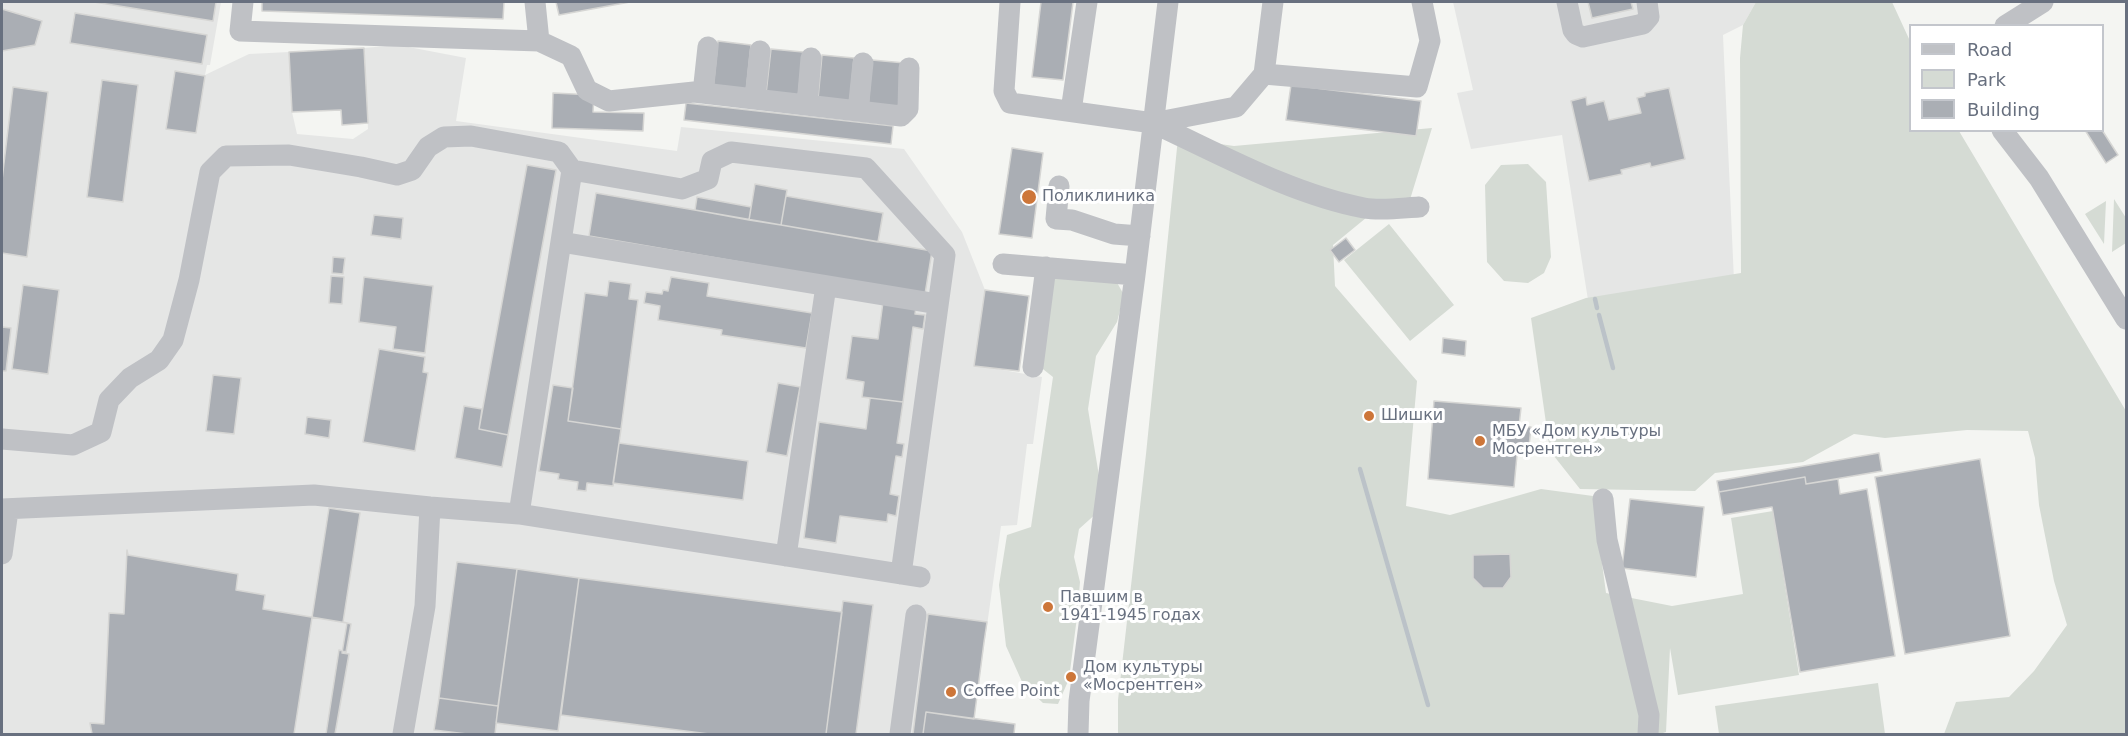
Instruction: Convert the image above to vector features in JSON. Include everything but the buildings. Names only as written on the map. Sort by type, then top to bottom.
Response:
[{"type":"street","points":[[243,2],[240,31],[539,41],[571,57],[587,90],[609,101],[702,93],[901,116],[913,109],[909,69]]},
{"type":"street","points":[[536,2],[539,41]]},
{"type":"street","points":[[1010,2],[1004,91],[1010,103],[1153,123],[1314,194],[1366,208],[1419,207]]},
{"type":"street","points":[[1071,111],[1087,2]]},
{"type":"street","points":[[1078,735],[1079,701],[1140,236],[1167,2]]},
{"type":"street","points":[[1153,123],[1236,107],[1264,74],[1273,2]]},
{"type":"street","points":[[1264,74],[1417,87],[1430,41],[1422,2]]},
{"type":"street","points":[[1567,2],[1573,30],[1583,37],[1643,24],[1649,17],[1647,2]]},
{"type":"street","points":[[2009,24],[2043,2]]},
{"type":"street","points":[[702,93],[708,47]]},
{"type":"street","points":[[755,98],[760,51]]},
{"type":"street","points":[[807,105],[811,58]]},
{"type":"street","points":[[858,111],[863,63]]},
{"type":"street","points":[[2004,132],[2039,178],[2127,320]]},
{"type":"street","points":[[2,439],[73,445],[101,432],[109,400],[130,378],[159,360],[173,340],[189,280],[210,172],[226,156],[289,155],[397,175],[412,170],[428,147],[444,137],[471,136],[559,152],[572,170],[682,189],[708,179],[712,161],[731,152],[866,168],[945,255],[911,575],[519,514],[314,495],[5,510],[2,554]]},
{"type":"street","points":[[519,514],[572,170]]},
{"type":"street","points":[[1059,186],[1056,219],[1072,220],[1114,234],[1140,236]]},
{"type":"street","points":[[561,242],[938,304]]},
{"type":"street","points":[[1003,264],[1135,275]]},
{"type":"street","points":[[1033,367],[1046,267]]},
{"type":"street","points":[[786,556],[826,286]]},
{"type":"street","points":[[1603,499],[1607,540],[1649,715],[1647,735]]},
{"type":"street","points":[[403,735],[425,606],[430,507]]},
{"type":"street","points":[[900,735],[916,615]]},
{"type":"shaded area","points":[[2,2],[221,2],[210,65],[207,65],[205,75],[249,54],[289,52],[292,112],[297,134],[353,139],[368,129],[364,48],[398,45],[466,58],[456,121],[677,151],[681,127],[904,149],[962,232],[985,290],[975,365],[1042,377],[1033,444],[1027,444],[1017,525],[1001,526],[974,718],[1015,724],[1014,734],[2,734]]},
{"type":"shaded area","points":[[1453,2],[1756,2],[1743,25],[1723,35],[1734,281],[1588,300],[1562,135],[1471,149],[1457,93],[1473,90]]},
{"type":"green space","points":[[1756,2],[1892,2],[1909,39],[1909,132],[1960,132],[2126,411],[2126,734],[1944,734],[1956,702],[2009,697],[2034,671],[2067,625],[2054,581],[2039,505],[2035,458],[2028,431],[1967,430],[1885,438],[1854,434],[1803,462],[1715,473],[1695,491],[1580,489],[1550,451],[1531,318],[1586,298],[1741,273],[1740,58],[1743,25]]},
{"type":"green space","points":[[1432,128],[1408,206],[1383,204],[1333,245],[1335,286],[1417,381],[1406,506],[1450,515],[1541,489],[1593,496],[1606,593],[1672,606],[1743,594],[1731,518],[1773,511],[1799,675],[1678,695],[1670,648],[1666,732],[1660,734],[1118,734],[1118,700],[1178,138],[1234,146]]},
{"type":"green space","points":[[1528,164],[1546,182],[1551,257],[1544,273],[1528,283],[1504,281],[1487,262],[1485,185],[1501,165]]},
{"type":"green space","points":[[2114,199],[2126,218],[2126,243],[2112,252]]},
{"type":"green space","points":[[2106,201],[2104,244],[2085,214]]},
{"type":"green space","points":[[1389,224],[1454,305],[1410,341],[1344,260]]},
{"type":"green space","points":[[1060,273],[1115,279],[1124,295],[1117,322],[1096,356],[1088,409],[1100,482],[1099,511],[1079,529],[1074,557],[1080,582],[1077,617],[1069,679],[1058,704],[1043,703],[1023,684],[1006,646],[999,585],[1007,535],[1031,527],[1053,377],[1039,366],[1050,280]]},
{"type":"green space","points":[[1878,683],[1885,734],[1719,734],[1715,706]]},
{"type":"waterway","points":[[1595,299],[1597,308]]},
{"type":"waterway","points":[[1599,315],[1613,368]]},
{"type":"waterway","points":[[1360,469],[1428,705]]},
{"type":"place","name":"Поликлиника","points":[[1029,197]]},
{"type":"place","name":"Шишки","points":[[1369,416]]},
{"type":"place","name":"МБУ «Дом культуры Мосрентген»","points":[[1480,441]]},
{"type":"place","name":"Павшим в 1941-1945 годах","points":[[1048,607]]},
{"type":"place","name":"Дом культуры «Мосрентген»","points":[[1071,677]]},
{"type":"place","name":"Coffee Point","points":[[951,692]]}]
